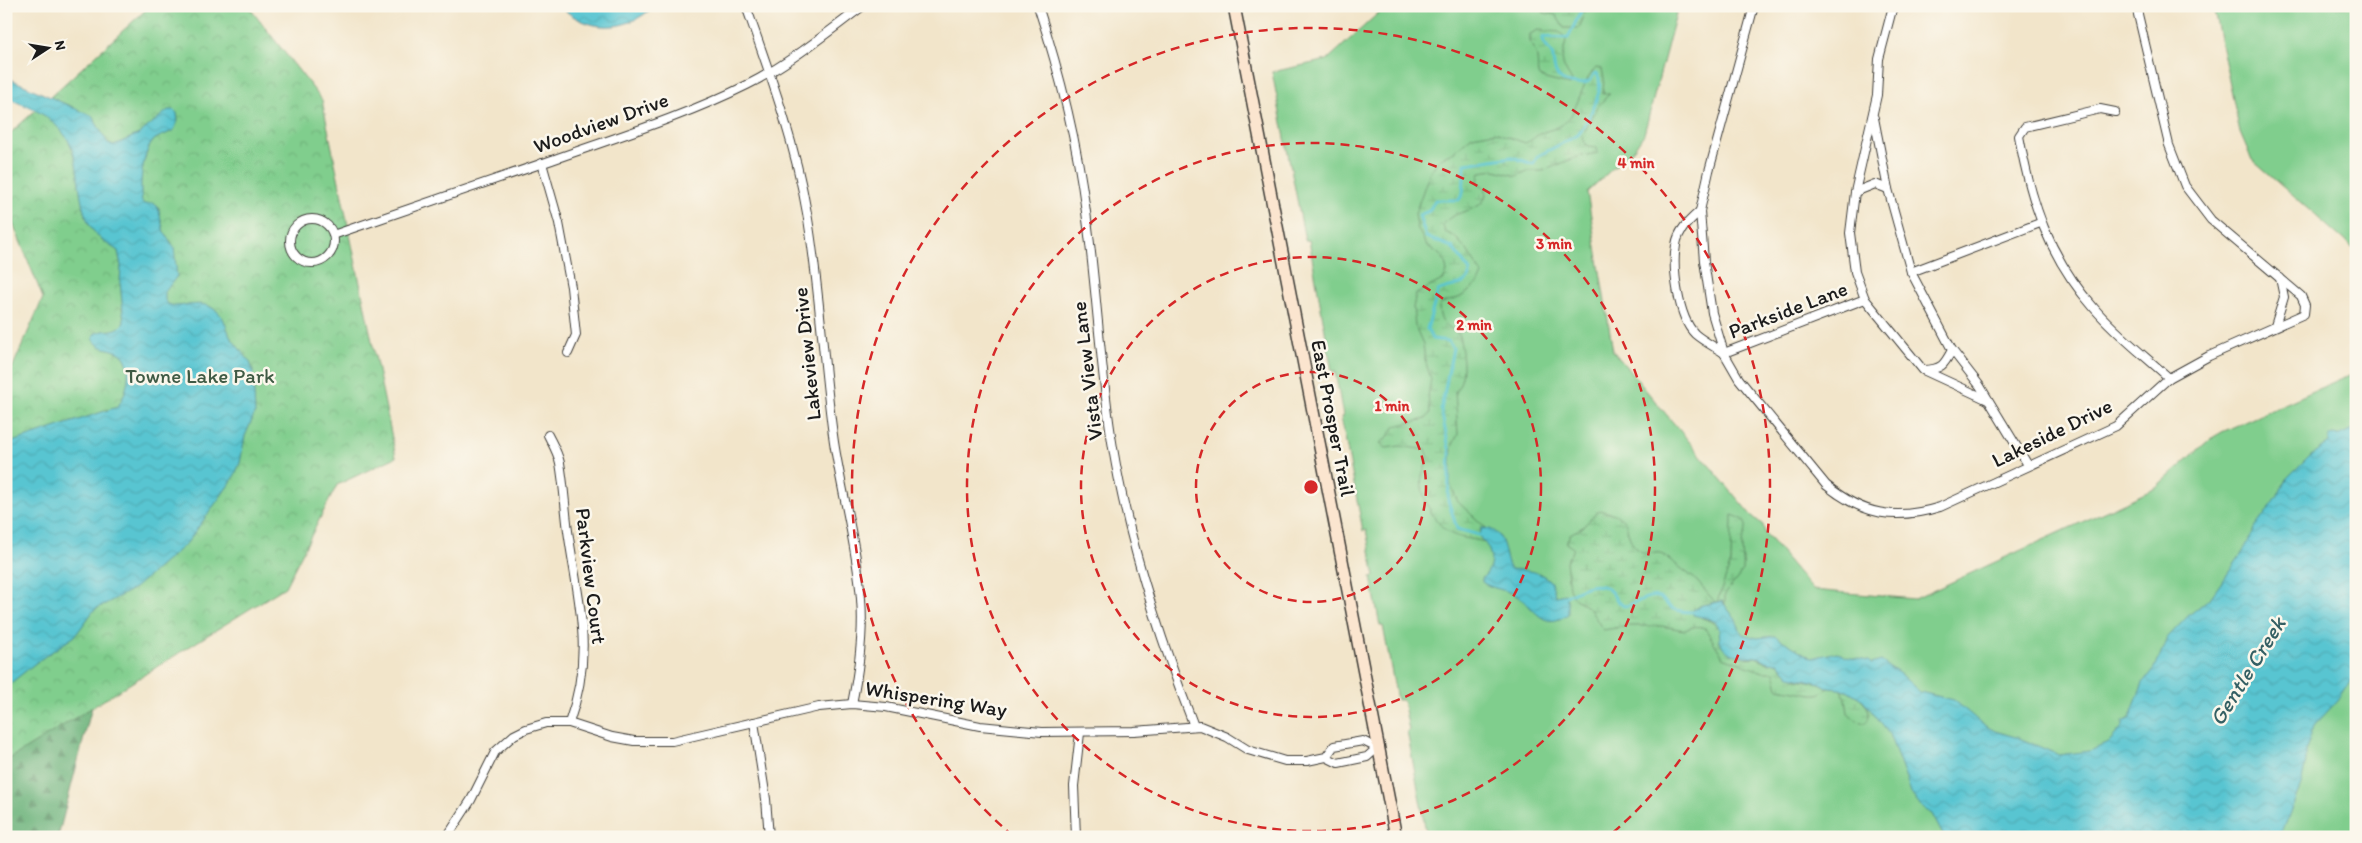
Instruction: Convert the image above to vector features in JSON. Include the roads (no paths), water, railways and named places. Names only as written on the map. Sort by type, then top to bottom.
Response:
[{"type":"main road","name":"East Prosper Trail","points":[[1234,6],[1377,748],[1396,837]]},
{"type":"street","name":"Lakeview Drive","points":[[746,6],[770,72],[792,146],[807,211],[816,269],[834,442],[857,566],[862,625],[858,674],[852,704]]},
{"type":"street","name":"Woodview Drive","points":[[333,235],[639,130],[694,109],[747,85],[770,72],[810,46],[863,6]]},
{"type":"street","name":"Vista View Lane","points":[[1038,6],[1069,121],[1086,211],[1103,379],[1122,497],[1157,627],[1194,726]]},
{"type":"street","points":[[1724,353],[1711,305],[1704,262],[1700,211],[1754,6]]},
{"type":"street","points":[[1893,6],[1879,59],[1877,95],[1855,192],[1850,233],[1855,272],[1865,299],[1923,370],[1988,400]]},
{"type":"street","points":[[2136,6],[2169,145],[2185,186],[2211,220],[2280,278],[2284,297],[2275,326]]},
{"type":"street","points":[[2115,112],[2100,109],[2025,127],[2019,136],[2028,183],[2040,223],[2064,268],[2094,309],[2169,378]]},
{"type":"street","points":[[1873,114],[1888,189],[1911,272],[1952,350],[1980,386],[2028,466]]},
{"type":"street","points":[[542,163],[559,222],[571,287],[576,334],[568,353]]},
{"type":"street","points":[[1855,192],[1875,184],[1888,189]]},
{"type":"street","points":[[1700,211],[1684,226],[1676,244],[1675,279],[1684,314],[1695,333],[1724,353]]},
{"type":"street","points":[[308,219],[324,222],[333,235],[331,251],[320,261],[312,263],[303,261],[295,255],[290,247],[290,237],[294,228],[308,219]]},
{"type":"street","points":[[1911,272],[2040,223]]},
{"type":"street","name":"Lakeside Drive","points":[[1724,353],[1739,379],[1826,485],[1842,498],[1866,509],[1887,514],[1915,515],[1940,507],[2116,426],[2169,378],[2209,356],[2304,314],[2304,304],[2301,296],[2280,278]]},
{"type":"street","name":"Parkside Lane","points":[[1724,353],[1865,299]]},
{"type":"street","points":[[1923,370],[1935,369],[1944,365],[1952,350]]},
{"type":"street","name":"Parkview Court","points":[[548,435],[560,461],[568,534],[584,625],[582,672],[576,703],[569,722]]},
{"type":"street","name":"Whispering Way","points":[[447,837],[471,800],[487,764],[504,743],[514,735],[535,726],[569,722],[612,736],[651,742],[689,738],[819,707],[852,704],[886,707],[980,726],[1042,732],[1080,733],[1194,726],[1207,728],[1248,750],[1270,758],[1296,761],[1326,757],[1338,763],[1367,757],[1377,748],[1363,741],[1334,746],[1326,757]]},
{"type":"street","points":[[754,722],[766,800],[769,837]]},
{"type":"street","points":[[1076,837],[1074,786],[1080,733]]},
{"type":"water","points":[[560,6],[654,6],[632,21],[620,25],[607,26],[583,21],[571,15]]},
{"type":"water","points":[[6,77],[92,116],[108,143],[114,145],[139,134],[168,110],[174,110],[177,113],[178,121],[174,130],[155,139],[149,147],[141,179],[142,202],[144,204],[153,203],[158,207],[164,232],[174,247],[177,276],[165,292],[165,300],[168,304],[175,306],[201,304],[209,306],[223,318],[231,338],[250,362],[253,371],[255,413],[245,436],[240,463],[233,479],[187,543],[135,588],[94,610],[75,636],[38,661],[6,687],[6,444],[117,407],[124,395],[128,371],[125,357],[116,351],[102,347],[93,339],[94,334],[118,328],[124,322],[120,282],[121,266],[118,251],[102,240],[86,218],[73,152],[68,140],[45,116],[6,97]]},
{"type":"water","name":"Gentle Creek","points":[[2356,428],[2356,673],[2338,700],[2314,726],[2306,750],[2306,761],[2301,785],[2280,837],[1944,837],[1932,814],[1921,807],[1912,795],[1889,734],[1863,700],[1847,690],[1829,688],[1820,683],[1790,676],[1778,662],[1767,662],[1759,658],[1730,653],[1722,646],[1717,624],[1710,619],[1693,615],[1693,610],[1702,605],[1722,601],[1736,620],[1742,634],[1757,638],[1775,636],[1812,658],[1837,652],[1846,657],[1869,661],[1871,664],[1881,661],[1900,674],[1920,692],[1954,700],[1982,724],[1995,731],[2019,738],[2059,755],[2090,751],[2108,743],[2123,726],[2123,722],[2129,719],[2143,683],[2155,668],[2167,638],[2188,616],[2211,597],[2243,552],[2256,526],[2277,498],[2285,481],[2311,455],[2329,442],[2329,436],[2337,436]]},
{"type":"water","points":[[1481,528],[1490,529],[1500,538],[1511,569],[1542,575],[1550,581],[1556,596],[1565,594],[1568,602],[1568,614],[1552,621],[1545,619],[1515,595],[1482,582],[1482,578],[1489,569],[1491,558],[1490,552],[1480,538]]},
{"type":"waterway","points":[[1483,536],[1457,529],[1448,500],[1450,453],[1441,410],[1453,348],[1448,341],[1432,339],[1427,329],[1438,291],[1466,281],[1470,271],[1452,247],[1426,237],[1419,215],[1429,211],[1435,200],[1459,200],[1463,193],[1465,164],[1512,157],[1533,164],[1538,156],[1578,135],[1592,111],[1598,95],[1599,80],[1597,73],[1587,82],[1577,84],[1562,80],[1554,68],[1552,54],[1543,41],[1543,37],[1568,38],[1581,11],[1577,6]]},
{"type":"waterway","points":[[1564,597],[1594,585],[1606,588],[1624,606],[1654,596],[1661,598],[1669,607],[1674,609],[1683,612],[1695,612]]},
{"type":"park label","name":"Towne Lake Park","points":[[200,376]]}]
